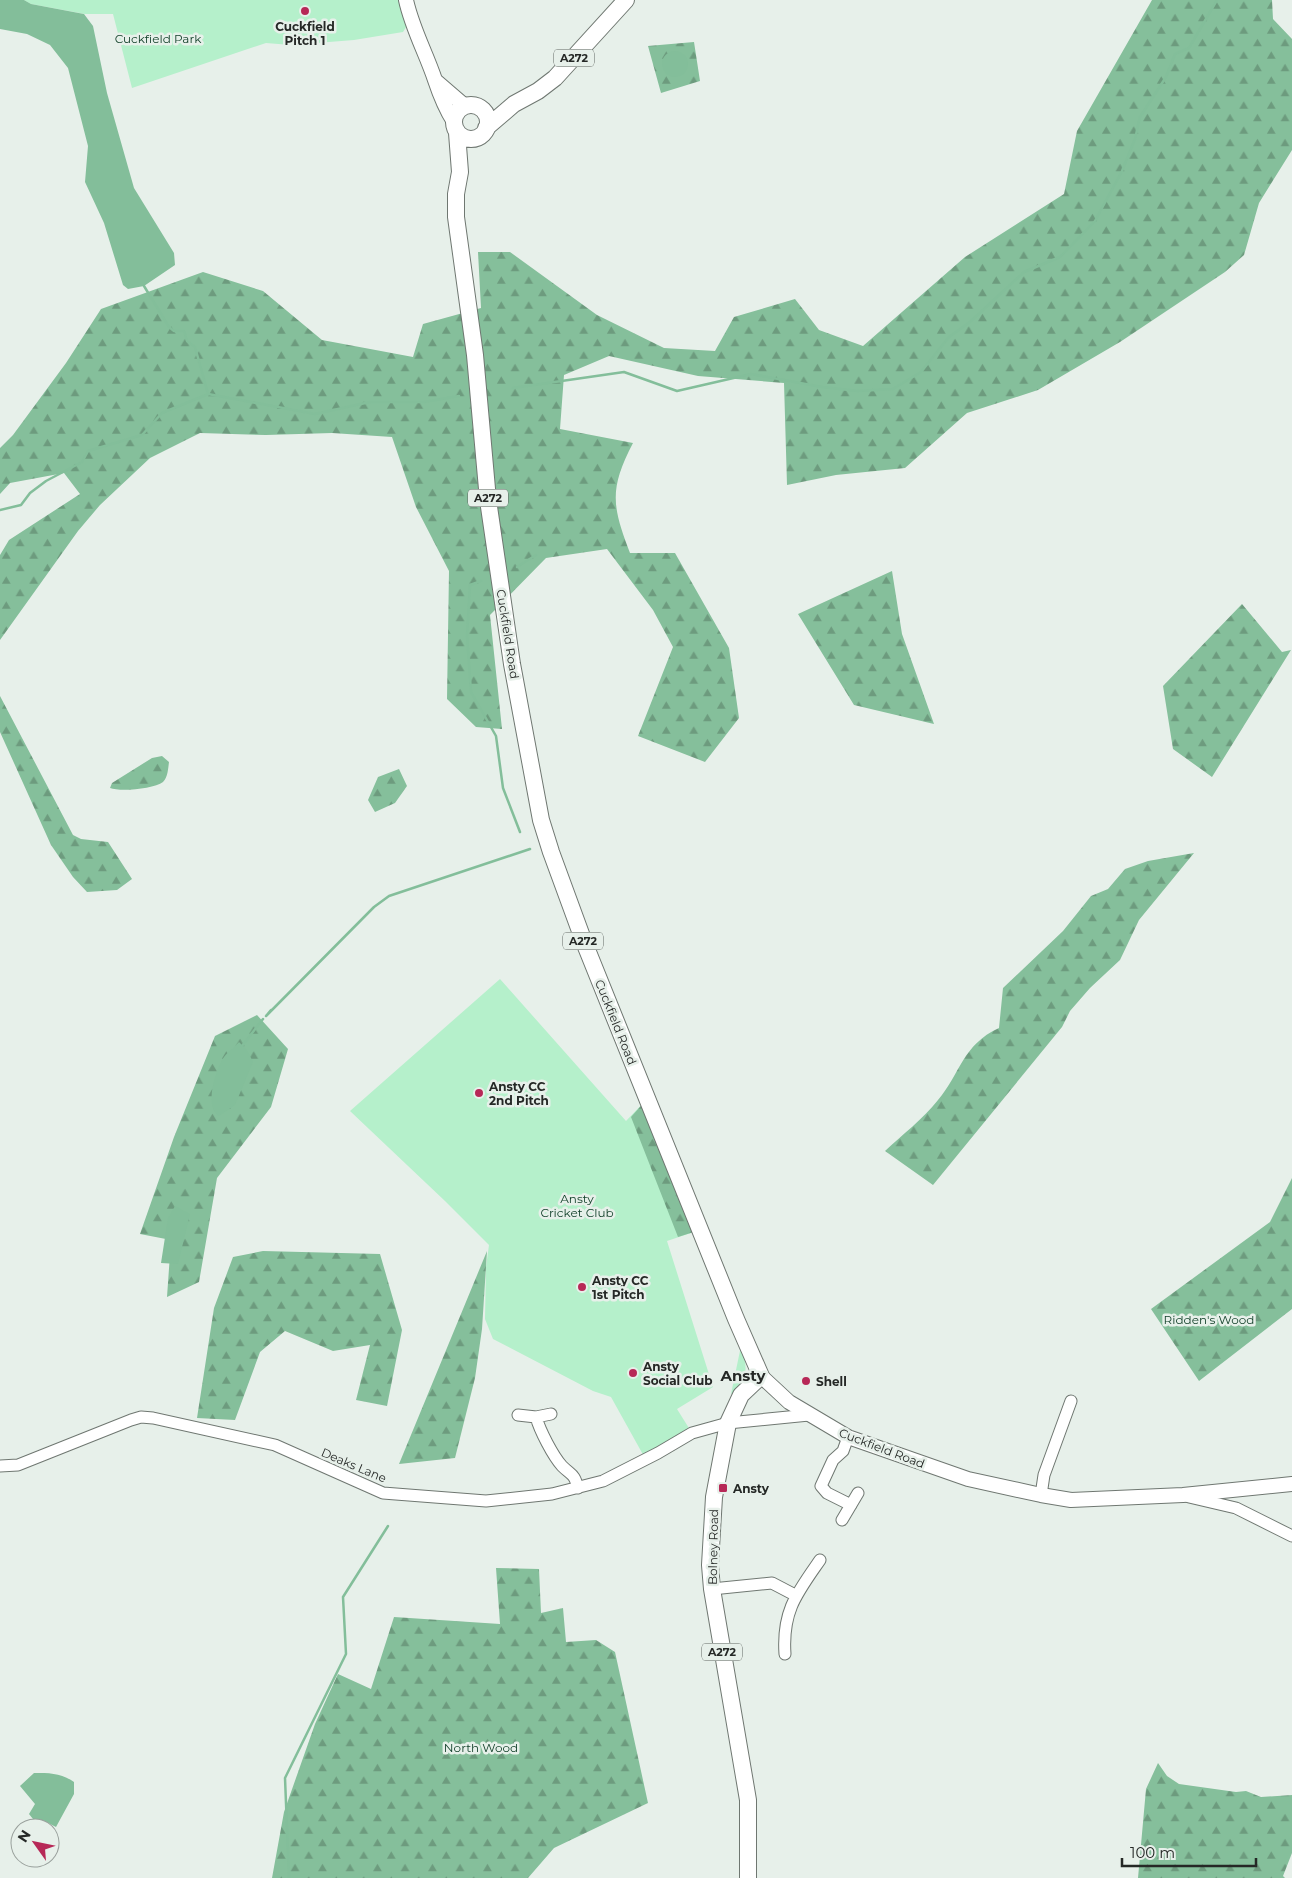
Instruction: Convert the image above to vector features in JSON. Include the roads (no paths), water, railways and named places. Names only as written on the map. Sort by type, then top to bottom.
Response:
[{"type":"highway","name":"A272","points":[[483,132],[514,104],[538,91],[555,78],[626,0]]},
{"type":"highway","name":"A272","points":[[471,106],[514,104]]},
{"type":"highway","points":[[471,106],[485,112],[483,132],[468,139],[456,128],[456,113],[471,106]]},
{"type":"highway","name":"Cuckfield Road","points":[[456,128],[460,172],[456,194],[456,217],[475,355],[488,500],[512,664],[541,820],[584,942],[761,1376]]},
{"type":"highway","name":"Cuckfield Road","points":[[460,172],[483,132]]},
{"type":"highway","name":"Bolney Road","points":[[748,1878],[748,1800],[712,1590],[710,1565],[714,1497],[728,1423],[741,1395],[761,1376]]},
{"type":"main road","points":[[406,0],[410,21],[435,80],[439,97],[456,128]]},
{"type":"main road","points":[[435,80],[471,106]]},
{"type":"main road","name":"Cuckfield Road","points":[[761,1376],[789,1402],[848,1437],[968,1479],[1041,1495],[1071,1500],[1183,1495],[1218,1497],[1292,1484]]},
{"type":"street","points":[[1041,1495],[1044,1476],[1071,1401]]},
{"type":"street","points":[[518,1415],[536,1417],[550,1414]]},
{"type":"street","name":"Deaks Lane","points":[[0,1466],[18,1465],[141,1417],[274,1445],[383,1493],[486,1500],[552,1494],[603,1481],[692,1433],[728,1423],[809,1415]]},
{"type":"street","points":[[536,1417],[539,1428],[562,1466],[575,1476],[578,1488]]},
{"type":"street","points":[[848,1437],[843,1451],[829,1466],[821,1486],[827,1493],[851,1505]]},
{"type":"street","points":[[842,1520],[858,1493]]},
{"type":"street","points":[[1218,1497],[1292,1536]]},
{"type":"street","points":[[785,1654],[783,1632],[790,1605],[820,1560]]},
{"type":"street","points":[[712,1590],[772,1583],[795,1595]]},
{"type":"waterway","points":[[513,388],[624,372],[677,391],[751,374],[822,387],[858,391],[893,389],[921,372],[949,337],[970,322],[1024,272],[1060,257],[1095,221],[1122,171],[1135,139],[1140,117],[1166,77],[1175,54],[1189,48],[1217,0]]},
{"type":"waterway","points":[[144,286],[169,327],[174,331],[184,331],[187,341],[195,347],[208,394]]},
{"type":"waterway","points":[[0,510],[21,505],[30,493],[46,481],[82,462],[88,451],[142,435],[162,413],[208,394],[315,414],[370,402],[424,402],[459,396]]},
{"type":"waterway","points":[[517,567],[536,555]]},
{"type":"waterway","points":[[481,581],[470,585],[467,636],[471,692],[496,736],[503,788],[520,832]]},
{"type":"waterway","points":[[271,1010],[266,1016],[374,907],[389,896],[530,849]]},
{"type":"waterway","points":[[242,1046],[263,1019]]},
{"type":"waterway","points":[[289,1878],[285,1778],[346,1654],[343,1597],[388,1526]]},
{"type":"place","name":"Cuckfield Pitch 1","points":[[305,11]]},
{"type":"place","name":"Ansty CC 2nd Pitch","points":[[479,1093]]},
{"type":"place","name":"Ansty CC 1st Pitch","points":[[582,1287]]},
{"type":"place","name":"Ansty Social Club","points":[[633,1373]]},
{"type":"place","name":"Shell","points":[[806,1381]]},
{"type":"place","name":"Ansty","points":[[723,1488]]},
{"type":"district","name":"Ansty","points":[[743,1375]]},
{"type":"park label","name":"Cuckfield Park","points":[[158,38]]},
{"type":"park label","name":"Ansty Cricket Club","points":[[577,1205]]},
{"type":"park label","name":"Ridden's Wood","points":[[1209,1319]]},
{"type":"park label","name":"North Wood","points":[[481,1747]]}]
